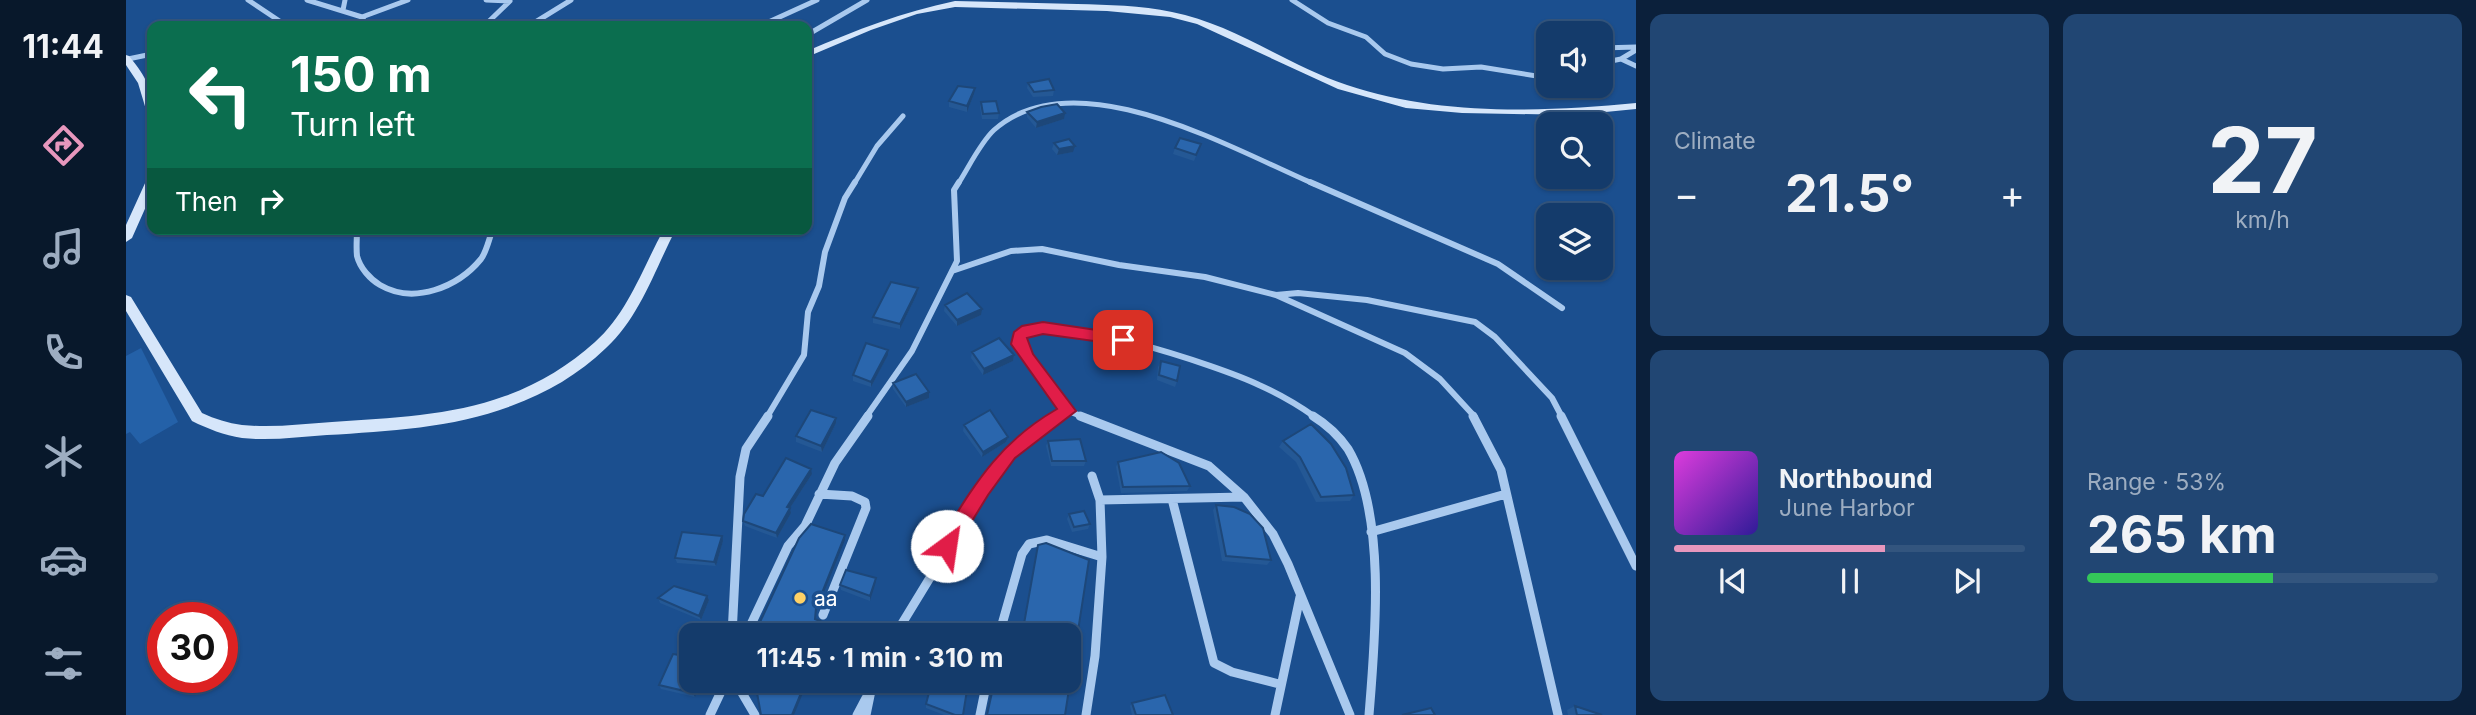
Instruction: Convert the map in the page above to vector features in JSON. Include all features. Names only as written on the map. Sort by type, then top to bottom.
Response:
[{"type":"main road","points":[[812,52],[915,12],[955,4],[1107,8],[1170,15],[1200,22],[1342,87],[1406,105],[1462,110],[1575,112],[1636,106]]},
{"type":"main road","points":[[127,58],[140,73],[147,89]]},
{"type":"main road","points":[[126,238],[147,192]]},
{"type":"main road","points":[[126,300],[197,417],[205,422],[257,432],[430,422],[517,398],[555,379],[587,356],[603,343],[628,311],[667,235]]},
{"type":"street","points":[[248,0],[280,21]]},
{"type":"street","points":[[307,0],[343,10],[362,17],[364,21]]},
{"type":"street","points":[[343,10],[345,0]]},
{"type":"street","points":[[486,0],[511,0]]},
{"type":"street","points":[[489,21],[511,0]]},
{"type":"street","points":[[537,21],[571,0]]},
{"type":"street","points":[[768,21],[781,13],[817,0]]},
{"type":"street","points":[[812,32],[867,0]]},
{"type":"street","points":[[1292,0],[1328,23],[1366,37],[1385,54],[1411,64],[1443,69],[1481,67],[1536,76]]},
{"type":"street","points":[[362,17],[403,1]]},
{"type":"street","points":[[1613,48],[1636,49]]},
{"type":"street","points":[[1613,61],[1621,59],[1636,49]]},
{"type":"street","points":[[127,58],[147,55]]},
{"type":"street","points":[[1621,59],[1636,66]]},
{"type":"street","points":[[751,623],[788,546],[805,526],[846,445],[918,342],[957,261],[954,190],[993,131],[1033,106],[1101,103],[1140,111],[1437,234],[1498,264],[1562,308]]},
{"type":"street","points":[[734,623],[740,477],[744,455],[804,355],[808,312],[819,286],[825,251],[845,198],[881,140],[903,116]]},
{"type":"street","points":[[356,235],[354,255],[361,271],[389,289],[412,294],[439,291],[469,274],[483,255],[491,235]]},
{"type":"street","points":[[952,271],[1011,251],[1042,249],[1119,265],[1205,277],[1276,295],[1295,306],[1405,353],[1440,379],[1479,422],[1500,470],[1558,715]]},
{"type":"street","points":[[1276,295],[1298,293],[1401,305],[1467,318],[1484,328],[1552,398],[1636,566]]},
{"type":"street","points":[[1350,715],[1273,534],[1244,496],[1209,466],[1068,411],[1020,346],[1018,339],[1022,332],[1043,328],[1088,333],[1163,349],[1216,368],[1291,403],[1340,436],[1363,482],[1371,532],[1369,715]]},
{"type":"street","points":[[902,623],[997,468],[1019,444],[1068,411]]},
{"type":"street","points":[[1086,715],[1095,656],[1102,557],[1100,500],[1092,476]]},
{"type":"street","points":[[819,494],[858,498],[864,502],[866,508],[823,615]]},
{"type":"street","points":[[1371,532],[1506,494]]},
{"type":"street","points":[[1100,500],[1244,496]]},
{"type":"street","points":[[1172,499],[1214,663],[1232,672],[1279,684]]},
{"type":"street","points":[[1002,623],[1022,554],[1029,544],[1046,540],[1102,557]]},
{"type":"street","points":[[1275,715],[1279,684],[1300,596]]},
{"type":"street","points":[[710,715],[720,693]]},
{"type":"street","points":[[744,693],[755,715]]},
{"type":"street","points":[[980,715],[985,693]]},
{"type":"street","points":[[858,715],[868,694]]},
{"type":"street","points":[[866,715],[868,694]]},
{"type":"shaded area","points":[[141,348],[178,422],[140,444],[130,432],[126,434],[126,356]]},
{"type":"building","points":[[1049,79],[1054,90],[1034,92],[1028,83]]},
{"type":"building","points":[[958,86],[975,88],[967,106],[949,101]]},
{"type":"building","points":[[996,101],[999,113],[983,114],[981,102]]},
{"type":"building","points":[[1057,104],[1065,113],[1037,122],[1027,112],[1041,107]]},
{"type":"building","points":[[1180,138],[1201,144],[1196,155],[1175,148]]},
{"type":"building","points":[[1069,139],[1075,146],[1059,149],[1054,143]]},
{"type":"building","points":[[891,282],[918,288],[900,324],[873,317]]},
{"type":"building","points":[[967,293],[982,309],[957,320],[945,305]]},
{"type":"building","points":[[999,338],[1014,355],[984,369],[972,352]]},
{"type":"building","points":[[866,343],[888,350],[871,382],[853,375]]},
{"type":"building","points":[[1161,361],[1180,366],[1177,381],[1159,375]]},
{"type":"building","points":[[916,374],[929,392],[906,402],[893,383]]},
{"type":"building","points":[[811,410],[836,418],[821,446],[796,436]]},
{"type":"building","points":[[990,410],[1008,437],[983,452],[964,425]]},
{"type":"building","points":[[1311,424],[1331,444],[1346,468],[1354,495],[1321,497],[1300,457],[1283,441]]},
{"type":"building","points":[[1080,439],[1086,461],[1052,461],[1048,441]]},
{"type":"building","points":[[1161,452],[1179,463],[1190,486],[1123,487],[1118,462]]},
{"type":"building","points":[[786,458],[811,469],[787,507],[790,508],[776,533],[743,521],[744,514],[756,494],[763,496]]},
{"type":"building","points":[[1216,505],[1234,507],[1250,514],[1263,528],[1271,560],[1226,556]]},
{"type":"building","points":[[1084,511],[1090,524],[1074,527],[1069,514]]},
{"type":"building","name":"aa","points":[[811,524],[845,535],[816,608],[815,619],[825,623],[760,623],[799,538]]},
{"type":"building","points":[[682,532],[722,536],[714,562],[675,558]]},
{"type":"building","points":[[1046,543],[1089,560],[1079,623],[1024,623],[1038,545]]},
{"type":"building","name":"aa","points":[[846,570],[876,578],[870,596],[840,585]]},
{"type":"building","points":[[674,586],[707,596],[699,616],[658,598]]},
{"type":"building","points":[[673,654],[679,655],[679,690],[659,685]]},
{"type":"building","points":[[757,693],[801,693],[792,715],[761,715]]},
{"type":"building","points":[[929,693],[967,693],[963,715],[955,715],[926,704]]},
{"type":"building","points":[[992,693],[1068,693],[1065,715],[987,715]]},
{"type":"building","points":[[1165,695],[1173,715],[1136,715],[1132,703]]},
{"type":"building","points":[[1575,706],[1602,715],[1577,715]]},
{"type":"building","points":[[1431,708],[1435,715],[1402,715]]},
{"type":"place","name":"aa","points":[[800,598]]},
{"type":"route","points":[[947,546],[982,489],[1009,453],[1044,425],[1068,411],[1027,358],[1018,339],[1022,332],[1043,328],[1123,340]]}]
